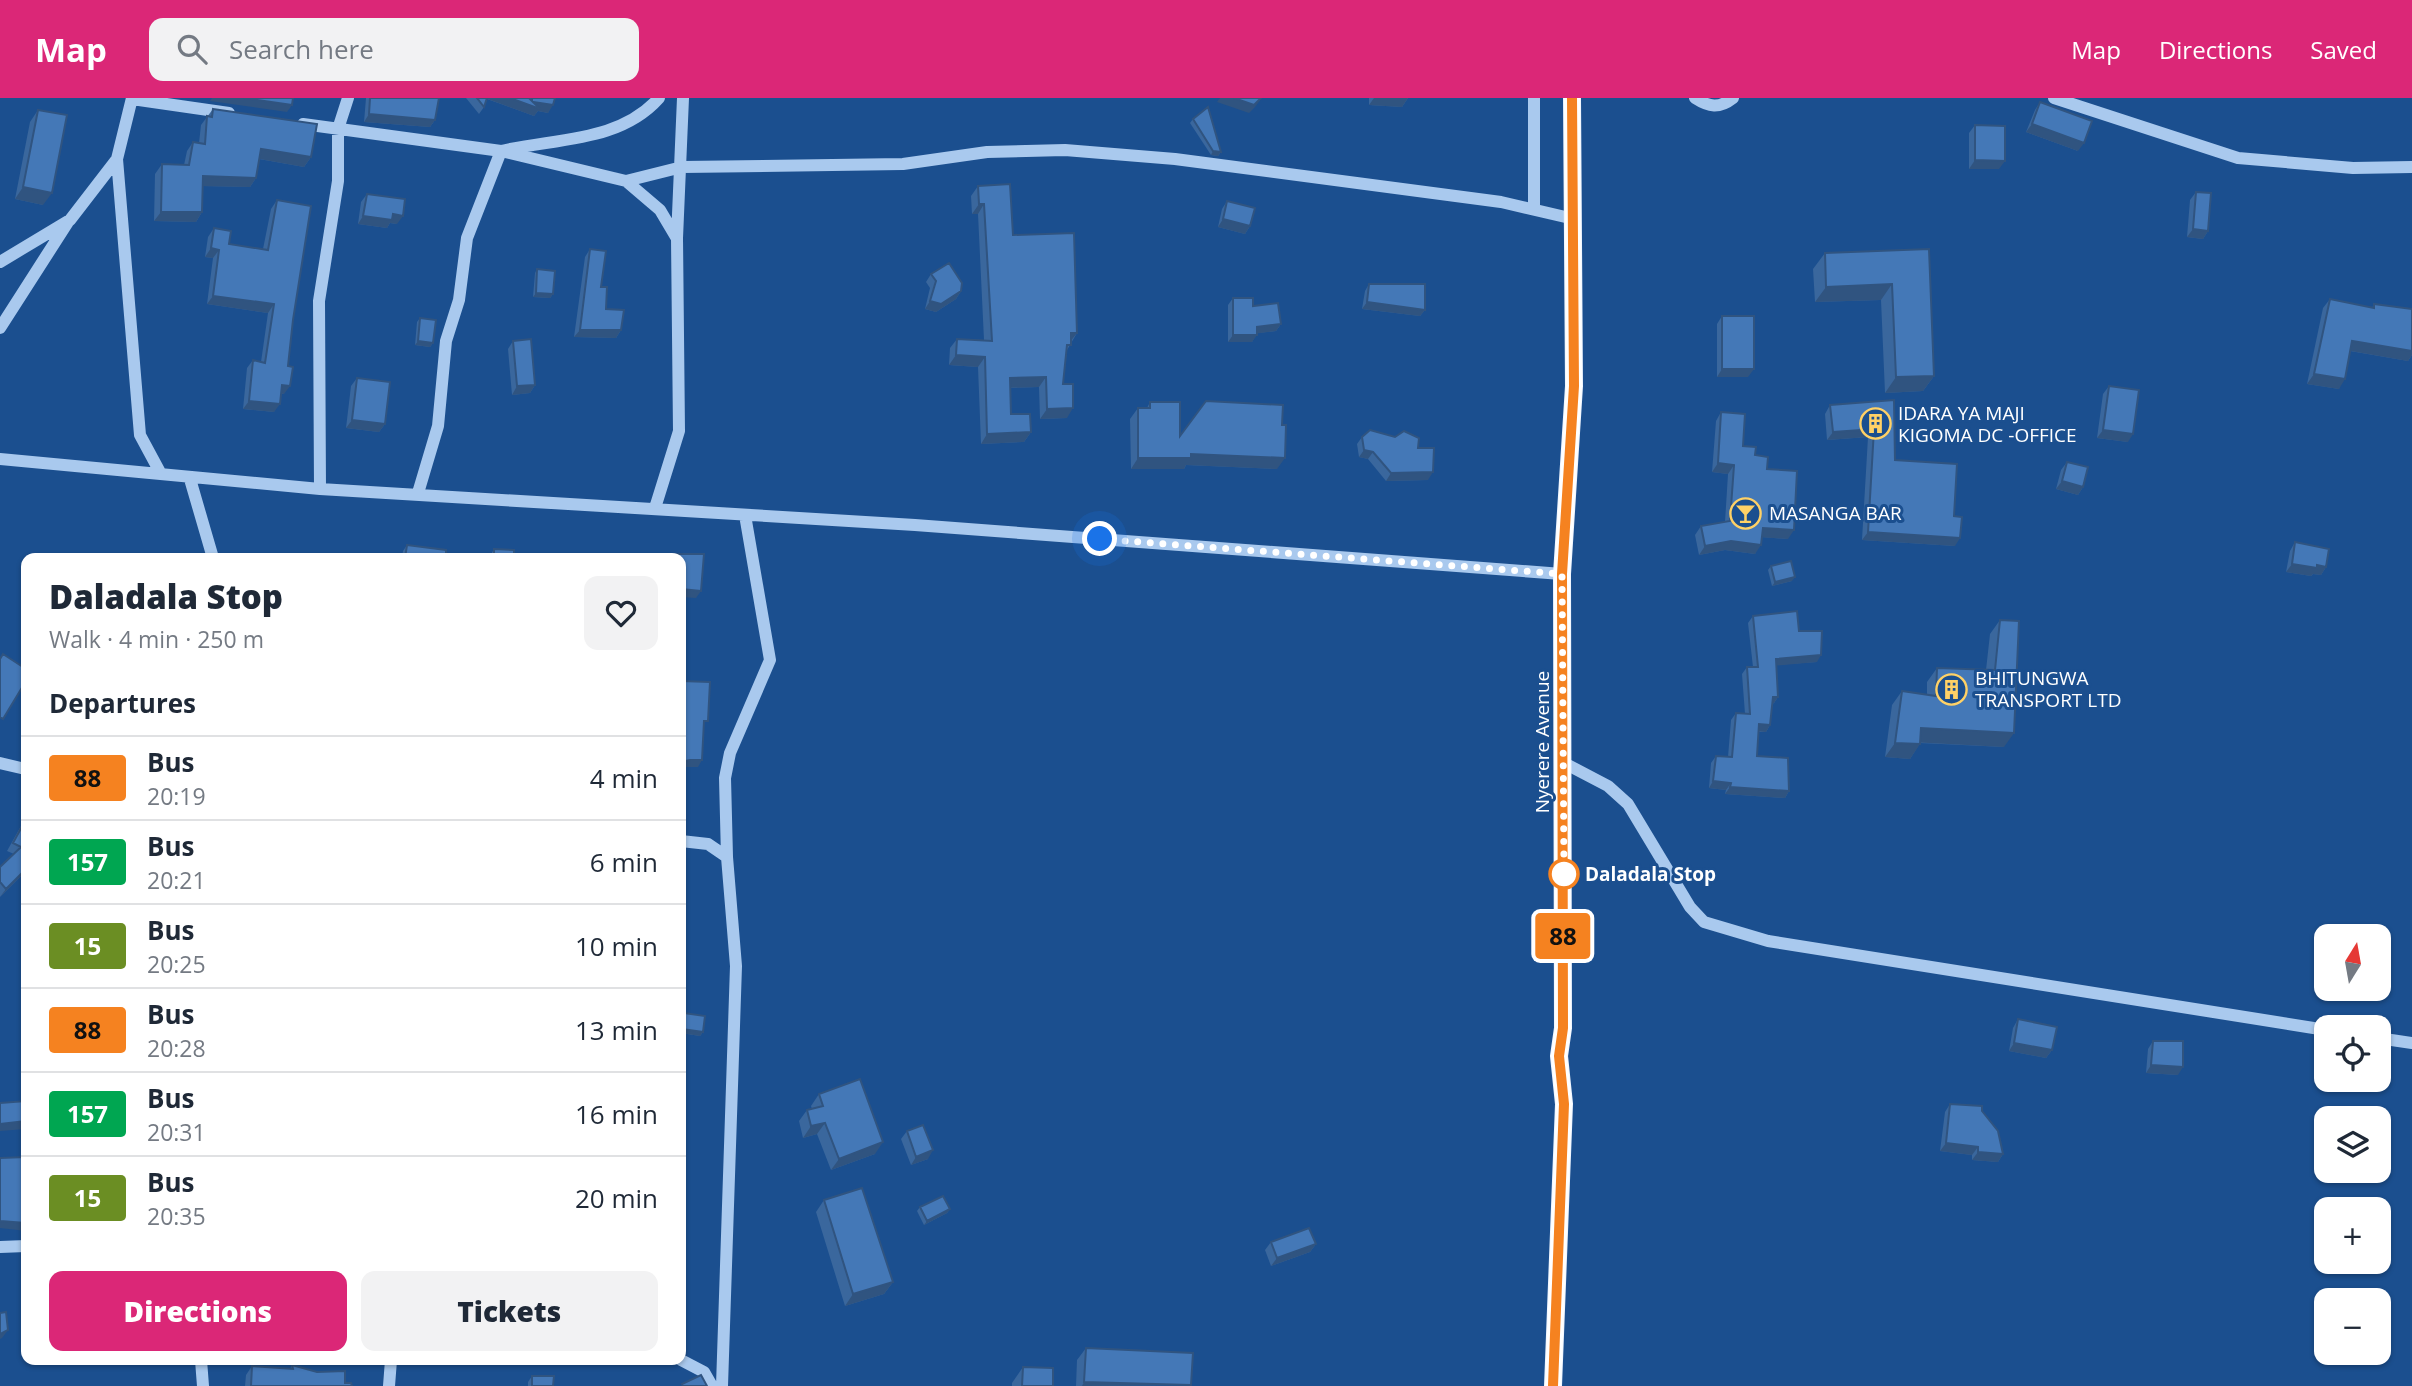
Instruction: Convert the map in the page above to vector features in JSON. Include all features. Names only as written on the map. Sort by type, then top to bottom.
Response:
[{"type":"main road","name":"Nyerere Avenue","points":[[1553,1386],[1564,1104],[1559,1056],[1563,1028],[1562,574],[1574,386],[1572,98]]},
{"type":"street","points":[[161,474],[140,435],[117,159],[132,98],[242,115]]},
{"type":"street","points":[[320,489],[319,301],[338,181],[338,129],[348,98]]},
{"type":"street","points":[[501,151],[605,132],[630,121],[659,98]]},
{"type":"street","points":[[655,508],[679,430],[677,238],[683,98]]},
{"type":"street","points":[[1534,98],[1534,209]]},
{"type":"street","points":[[1695,98],[1711,107],[1733,98]]},
{"type":"street","points":[[2054,98],[2238,158],[2353,168],[2412,167]]},
{"type":"street","points":[[283,121],[501,151],[626,181],[660,210],[677,238]]},
{"type":"street","points":[[626,181],[682,167],[903,164],[987,152],[1065,150],[1175,159],[1534,209],[1574,219]]},
{"type":"street","points":[[418,493],[438,426],[446,341],[459,300],[467,237],[501,151]]},
{"type":"street","points":[[0,328],[70,220],[117,159]]},
{"type":"street","points":[[0,262],[70,220]]},
{"type":"street","points":[[0,459],[320,489],[655,508],[1327,554],[1562,574]]},
{"type":"street","points":[[191,478],[212,553]]},
{"type":"street","points":[[722,1386],[736,967],[727,856],[725,778],[730,753],[770,660],[770,645],[745,515]]},
{"type":"street","points":[[1563,763],[1608,786],[1628,804],[1690,907],[1704,922],[1724,930],[1768,941],[1875,957],[2015,983],[2314,1028]]},
{"type":"street","points":[[0,764],[21,768]]},
{"type":"street","points":[[686,842],[708,845],[727,856]]},
{"type":"street","points":[[2391,1039],[2412,1041]]},
{"type":"street","points":[[0,1247],[21,1246]]},
{"type":"street","points":[[686,1363],[704,1372],[712,1386]]},
{"type":"street","points":[[201,1365],[203,1386]]},
{"type":"street","points":[[389,1386],[392,1365]]},
{"type":"building","points":[[244,98],[293,98],[292,105]]},
{"type":"building","points":[[370,98],[439,98],[435,120],[369,114]]},
{"type":"building","points":[[477,98],[487,98],[484,107]]},
{"type":"building","points":[[510,98],[529,98],[532,101],[532,98],[555,98],[553,105],[533,102],[540,109]]},
{"type":"building","points":[[1234,98],[1261,98],[1254,105]]},
{"type":"building","points":[[2040,102],[2092,121],[2084,143],[2032,124]]},
{"type":"building","points":[[1208,107],[1221,152],[1213,151],[1193,119]]},
{"type":"building","points":[[213,109],[317,124],[311,157],[261,149],[256,178],[203,176],[202,212],[161,212],[162,164],[189,165],[193,142],[205,144],[207,116],[212,117]]},
{"type":"building","points":[[38,110],[67,115],[52,193],[23,187]]},
{"type":"building","points":[[1975,125],[2005,126],[2005,161],[1975,160]]},
{"type":"building","points":[[1010,184],[1013,235],[1074,233],[1077,333],[1071,333],[1071,345],[1067,345],[1063,384],[1073,384],[1073,408],[1047,409],[1046,377],[1010,378],[1011,414],[1030,414],[1031,432],[987,434],[985,357],[956,355],[957,339],[992,341],[984,204],[979,204],[978,186]]},
{"type":"building","points":[[2196,192],[2211,193],[2208,231],[2193,229]]},
{"type":"building","points":[[367,194],[405,199],[403,216],[393,214],[392,220],[363,216]]},
{"type":"building","points":[[277,200],[311,206],[293,320],[288,366],[293,367],[290,386],[282,385],[280,404],[249,401],[253,360],[265,363],[274,304],[213,296],[219,250],[211,248],[214,228],[231,231],[229,244],[268,250]]},
{"type":"building","points":[[1227,201],[1255,208],[1250,226],[1223,219]]},
{"type":"building","points":[[590,249],[606,251],[601,287],[607,287],[606,309],[624,310],[621,330],[580,330]]},
{"type":"building","points":[[1929,249],[1934,376],[1896,377],[1892,284],[1826,287],[1825,253]]},
{"type":"building","points":[[949,263],[962,283],[961,291],[941,304],[930,301],[936,281],[931,274]]},
{"type":"building","points":[[537,269],[555,271],[553,294],[536,293]]},
{"type":"building","points":[[1369,284],[1425,284],[1425,310],[1367,302]]},
{"type":"building","points":[[1233,298],[1253,298],[1253,306],[1278,303],[1281,324],[1257,327],[1257,335],[1233,335]]},
{"type":"building","points":[[2330,299],[2374,308],[2374,304],[2412,309],[2412,351],[2352,341],[2345,379],[2314,374]]},
{"type":"building","points":[[1722,316],[1754,316],[1754,369],[1722,369]]},
{"type":"building","points":[[420,318],[436,320],[433,343],[418,341]]},
{"type":"building","points":[[531,339],[535,385],[517,386],[513,341]]},
{"type":"building","points":[[357,378],[390,382],[385,424],[352,420]]},
{"type":"building","points":[[2109,386],[2139,390],[2133,434],[2103,430]]},
{"type":"building","points":[[1894,400],[1895,460],[1957,464],[1954,516],[1962,517],[1960,538],[1868,532],[1874,429],[1833,432],[1830,405]]},
{"type":"building","points":[[1206,401],[1283,405],[1282,425],[1286,425],[1285,458],[1191,454],[1191,458],[1138,458],[1138,408],[1150,408],[1150,402],[1180,402],[1180,436]]},
{"type":"building","points":[[1721,412],[1745,414],[1743,446],[1756,447],[1755,455],[1768,457],[1767,469],[1797,471],[1794,530],[1763,528],[1761,545],[1731,541],[1705,546],[1701,526],[1730,521],[1734,465],[1718,463]]},
{"type":"building","points":[[1370,430],[1395,437],[1404,431],[1419,438],[1418,448],[1434,448],[1433,472],[1391,473],[1373,452],[1364,450],[1362,437]]},
{"type":"building","points":[[2067,462],[2088,467],[2083,487],[2062,481]]},
{"type":"building","points":[[2295,542],[2329,549],[2326,567],[2292,564]]},
{"type":"building","points":[[407,545],[446,550],[446,553],[406,553]]},
{"type":"building","points":[[494,549],[514,550],[514,553],[494,553]]},
{"type":"building","points":[[686,554],[704,554],[701,591],[686,590]]},
{"type":"building","points":[[1791,561],[1795,577],[1775,582],[1771,566]]},
{"type":"building","points":[[1797,611],[1799,631],[1822,631],[1821,655],[1776,659],[1778,697],[1773,697],[1770,725],[1759,724],[1757,756],[1788,758],[1789,791],[1730,787],[1731,783],[1713,781],[1716,756],[1732,757],[1736,713],[1750,714],[1747,667],[1758,667],[1753,616]]},
{"type":"building","points":[[2000,620],[2019,621],[2014,733],[1921,728],[1920,744],[1895,743],[1902,691],[1936,696],[1937,668],[1995,670]]},
{"type":"building","points":[[3,654],[21,666],[21,689],[3,719],[0,717],[0,659]]},
{"type":"building","points":[[686,681],[710,682],[702,760],[686,761]]},
{"type":"building","points":[[21,828],[21,847],[13,843]]},
{"type":"building","points":[[21,847],[21,874],[6,889],[0,882],[0,867]]},
{"type":"building","points":[[686,1013],[705,1016],[703,1032],[686,1030]]},
{"type":"building","points":[[2018,1019],[2057,1027],[2052,1050],[2014,1043]]},
{"type":"building","points":[[2153,1041],[2183,1041],[2183,1067],[2151,1065]]},
{"type":"building","points":[[860,1079],[883,1142],[839,1159],[825,1123],[811,1126],[807,1110],[823,1106],[819,1094]]},
{"type":"building","points":[[21,1101],[21,1122],[0,1124],[0,1103]]},
{"type":"building","points":[[1950,1104],[1982,1106],[1982,1111],[1998,1131],[2003,1154],[1978,1152],[1978,1147],[1946,1143]]},
{"type":"building","points":[[923,1125],[933,1150],[916,1157],[907,1131]]},
{"type":"building","points":[[21,1157],[21,1223],[0,1221],[0,1158]]},
{"type":"building","points":[[862,1188],[893,1282],[853,1294],[824,1200]]},
{"type":"building","points":[[943,1196],[950,1209],[927,1221],[920,1207]]},
{"type":"building","points":[[1309,1228],[1316,1244],[1277,1258],[1271,1242]]},
{"type":"building","points":[[6,1312],[8,1330],[0,1334],[0,1313]]},
{"type":"building","points":[[1086,1348],[1193,1353],[1191,1385],[1084,1382]]},
{"type":"building","points":[[292,1365],[317,1372],[345,1371],[345,1383],[351,1383],[352,1386],[251,1386],[252,1366],[293,1369]]},
{"type":"building","points":[[1023,1367],[1053,1368],[1053,1386],[1022,1386]]},
{"type":"building","points":[[701,1375],[707,1386],[683,1386],[682,1384]]},
{"type":"building","points":[[532,1376],[554,1376],[553,1386],[532,1386]]},
{"type":"bus line","name":"88","points":[[1553,1386],[1564,1104],[1559,1056],[1563,1028],[1562,574],[1574,386],[1572,98]]},
{"type":"place","name":"IDARA YA MAJI KIGOMA DC -OFFICE","points":[[1875,424]]},
{"type":"place","name":"MASANGA BAR","points":[[1746,513]]},
{"type":"place","name":"BHITUNGWA TRANSPORT LTD","points":[[1952,689]]},
{"type":"place","name":"Daladala Stop","points":[[1564,874]]},
{"type":"route","points":[[1100,539],[1327,554],[1562,574],[1564,874]]}]
